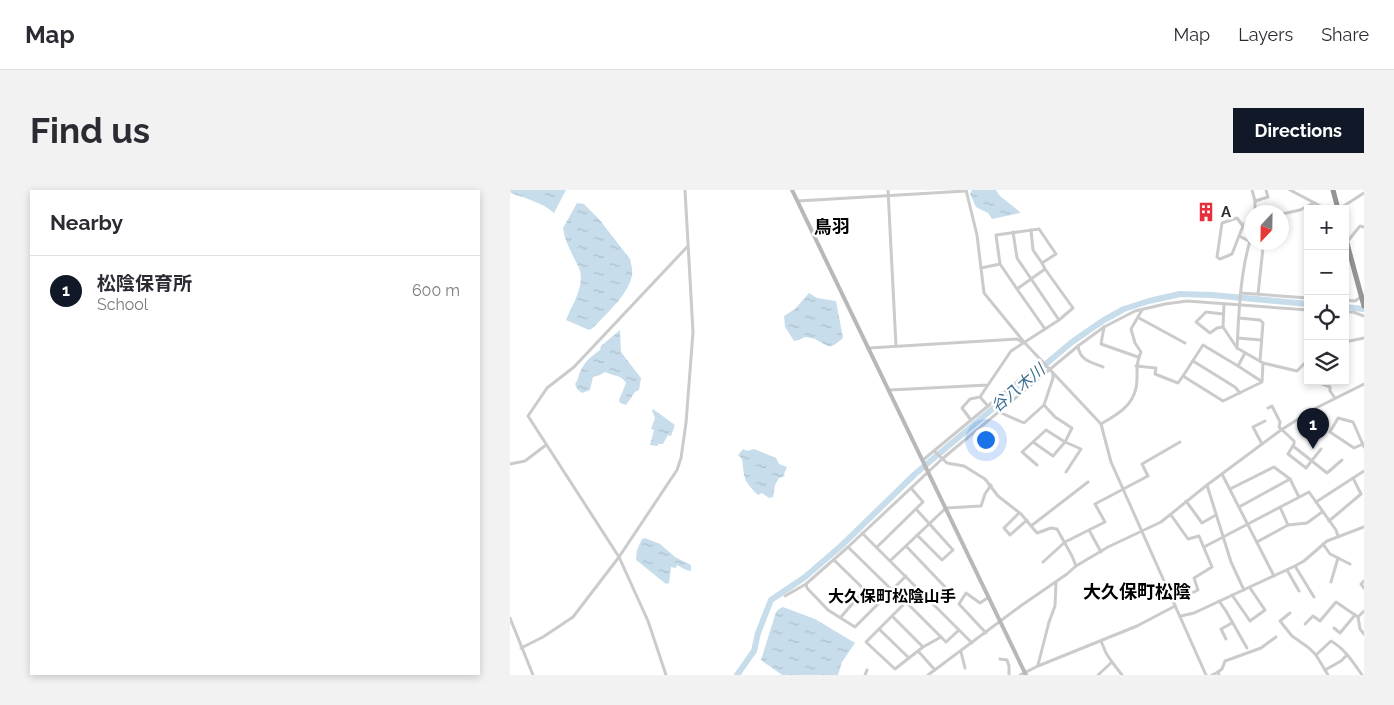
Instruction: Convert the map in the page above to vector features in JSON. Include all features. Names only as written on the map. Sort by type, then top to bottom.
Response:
[{"type":"highway","points":[[1332,190],[1337,205]]},
{"type":"highway","points":[[1348,250],[1363,300]]},
{"type":"street","points":[[521,648],[573,617],[618,557],[670,482],[681,458],[686,423],[693,332],[685,190]]},
{"type":"street","points":[[792,190],[1026,674]]},
{"type":"street","points":[[888,190],[896,346]]},
{"type":"street","points":[[1252,190],[1255,205]]},
{"type":"street","points":[[1255,201],[1268,197],[1266,190]]},
{"type":"street","points":[[1290,190],[1318,205]]},
{"type":"street","points":[[798,201],[966,191],[977,235],[984,293],[1024,342],[1101,424],[1112,462],[1123,489],[1181,616],[1205,675]]},
{"type":"street","points":[[1344,205],[1364,193]]},
{"type":"street","points":[[1289,212],[1300,210],[1314,203]]},
{"type":"street","points":[[1237,218],[1243,226],[1239,236],[1232,254],[1220,259],[1217,257],[1222,223],[1237,218]]},
{"type":"street","points":[[1349,239],[1360,226],[1364,228]]},
{"type":"street","points":[[1042,263],[1056,254],[1039,229],[996,234],[1000,264],[1045,329]]},
{"type":"street","points":[[971,420],[962,408],[970,399],[980,397],[1011,351],[1059,320],[1073,308],[1033,250],[1030,230]]},
{"type":"street","points":[[1013,232],[1017,258],[1059,320]]},
{"type":"street","points":[[1239,236],[1244,238]]},
{"type":"street","points":[[666,675],[646,615],[618,557],[528,416],[547,388],[574,367],[687,247]]},
{"type":"street","points":[[1237,348],[1241,293],[1248,250]]},
{"type":"street","points":[[1258,294],[1264,250]]},
{"type":"street","points":[[980,268],[1000,264]]},
{"type":"street","points":[[1017,289],[1045,269]]},
{"type":"street","points":[[1241,293],[1304,297]]},
{"type":"street","points":[[1349,300],[1363,300]]},
{"type":"street","points":[[785,596],[806,584],[848,548],[942,459],[1052,371],[1078,346],[1104,327],[1135,311],[1187,301],[1304,310]]},
{"type":"street","points":[[1224,304],[1222,327],[1237,348],[1262,362],[1297,371],[1304,364]]},
{"type":"street","points":[[1101,424],[1124,410],[1130,403],[1136,387],[1136,366],[1141,352],[1135,343],[1131,329],[1142,310]]},
{"type":"street","points":[[1222,327],[1216,328],[1210,333],[1196,322],[1206,312],[1223,314]]},
{"type":"street","points":[[1349,312],[1364,316]]},
{"type":"street","points":[[1139,318],[1185,343]]},
{"type":"street","points":[[1239,318],[1260,320],[1263,323],[1261,340],[1262,382]]},
{"type":"street","points":[[1104,327],[1101,344],[1138,357]]},
{"type":"street","points":[[1238,338],[1261,340]]},
{"type":"street","points":[[1349,341],[1364,338]]},
{"type":"street","points":[[869,348],[1017,339],[1024,342]]},
{"type":"street","points":[[1136,366],[1156,368],[1155,374],[1178,383],[1203,345],[1262,382]]},
{"type":"street","points":[[1078,346],[1079,354],[1087,362],[1103,367]]},
{"type":"street","points":[[1238,366],[1246,353]]},
{"type":"street","points":[[923,460],[1042,361]]},
{"type":"street","points":[[1193,361],[1235,387],[1240,393]]},
{"type":"street","points":[[999,412],[1024,423],[1044,405],[1053,378],[1052,371]]},
{"type":"street","points":[[1183,376],[1223,400],[1262,382]]},
{"type":"street","points":[[928,675],[1076,566],[1161,522],[1206,485],[1281,430],[1314,409],[1364,384]]},
{"type":"street","points":[[890,390],[988,385]]},
{"type":"street","points":[[1325,385],[1330,387],[1330,391],[1335,398]]},
{"type":"street","points":[[980,397],[988,406]]},
{"type":"street","points":[[1033,442],[1053,456],[1065,442],[1072,428],[1055,418],[1044,405]]},
{"type":"street","points":[[1268,408],[1272,406],[1280,422],[1279,427],[1294,442],[1288,454],[1306,468],[1321,449]]},
{"type":"street","points":[[1338,418],[1353,422],[1363,446],[1354,448],[1330,432],[1338,418]]},
{"type":"street","points":[[1262,444],[1253,427],[1265,421]]},
{"type":"street","points":[[1037,465],[1022,452],[1046,430],[1081,449],[1066,472]]},
{"type":"street","points":[[1043,562],[1066,542],[1105,522],[1095,504],[1148,476],[1142,464],[1180,442]]},
{"type":"street","points":[[510,464],[524,461],[546,445]]},
{"type":"street","points":[[1293,446],[1327,473],[1342,460]]},
{"type":"street","points":[[934,451],[946,463],[964,466],[986,479],[998,496],[1027,520],[1037,533],[1051,528],[1057,529],[1066,542],[1076,566]]},
{"type":"street","points":[[1230,489],[1274,467],[1290,479],[1299,497]]},
{"type":"street","points":[[1316,502],[1364,471]]},
{"type":"street","points":[[1222,474],[1274,576]]},
{"type":"street","points":[[1329,520],[1362,494],[1353,478]]},
{"type":"street","points":[[1239,507],[1290,479]]},
{"type":"street","points":[[1032,526],[1088,482]]},
{"type":"street","points":[[891,560],[946,508],[981,506],[990,485]]},
{"type":"street","points":[[1206,485],[1231,562],[1244,590]]},
{"type":"street","points":[[877,547],[923,502],[911,488]]},
{"type":"street","points":[[1204,547],[1309,492],[1338,536]]},
{"type":"street","points":[[1186,501],[1202,523],[1216,515]]},
{"type":"street","points":[[1280,507],[1288,525]]},
{"type":"street","points":[[916,509],[953,550],[942,560],[917,535]]},
{"type":"street","points":[[1257,542],[1288,525],[1307,523],[1322,512]]},
{"type":"street","points":[[1019,513],[1004,528],[1010,534],[1027,520]]},
{"type":"street","points":[[1020,675],[1137,626],[1198,590],[1194,578],[1212,567],[1200,536],[1188,539],[1171,514]]},
{"type":"street","points":[[1181,616],[1250,588],[1304,561],[1323,544],[1338,536],[1364,527]]},
{"type":"street","points":[[1089,530],[1101,552]]},
{"type":"street","points":[[862,533],[972,643]]},
{"type":"street","points":[[1323,544],[1330,554],[1350,564]]},
{"type":"street","points":[[906,546],[946,588],[932,602]]},
{"type":"street","points":[[848,548],[892,590]]},
{"type":"street","points":[[1331,582],[1338,558]]},
{"type":"street","points":[[834,560],[878,603]]},
{"type":"street","points":[[1295,566],[1314,597]]},
{"type":"street","points":[[1287,570],[1299,591]]},
{"type":"street","points":[[806,584],[807,588],[828,610],[854,626],[906,576]]},
{"type":"street","points":[[1364,581],[1361,584],[1364,588]]},
{"type":"street","points":[[1038,666],[1055,606],[1056,582]]},
{"type":"street","points":[[1232,596],[1250,621],[1265,610],[1250,588]]},
{"type":"street","points":[[919,589],[866,642],[895,669],[923,647],[940,637]]},
{"type":"street","points":[[841,617],[864,590]]},
{"type":"street","points":[[986,633],[959,604],[966,594],[980,603],[989,597]]},
{"type":"street","points":[[906,602],[946,642],[959,630]]},
{"type":"street","points":[[1219,602],[1247,648]]},
{"type":"street","points":[[1305,624],[1313,616],[1320,621],[1336,602],[1356,616],[1360,629],[1364,634]]},
{"type":"street","points":[[1334,628],[1340,633],[1356,616],[1364,611]]},
{"type":"street","points":[[1290,614],[1280,622],[1292,636],[1309,648],[1328,675]]},
{"type":"street","points":[[892,616],[923,647]]},
{"type":"street","points":[[510,618],[533,675]]},
{"type":"street","points":[[1226,638],[1221,629],[1232,623]]},
{"type":"street","points":[[879,629],[909,658]]},
{"type":"street","points":[[1212,675],[1219,674],[1225,661],[1261,648],[1276,637]]},
{"type":"street","points":[[1101,641],[1106,653],[1122,675]]},
{"type":"street","points":[[1316,656],[1331,641],[1339,645],[1362,675]]},
{"type":"street","points":[[918,651],[934,672]]},
{"type":"street","points":[[961,652],[965,668]]},
{"type":"street","points":[[1326,670],[1348,655]]},
{"type":"street","points":[[1000,660],[1007,660],[1009,675]]},
{"type":"street","points":[[1098,675],[1112,662]]},
{"type":"street","points":[[865,675],[867,670]]},
{"type":"water","points":[[510,190],[566,190],[554,213],[539,203],[511,193]]},
{"type":"water","points":[[972,190],[996,190],[1000,196],[1020,213],[992,219],[988,213],[976,207],[970,194]]},
{"type":"water","points":[[577,203],[584,204],[599,219],[630,259],[632,269],[630,282],[622,296],[589,330],[566,320],[580,288],[581,274],[567,244],[563,228]]},
{"type":"water","points":[[809,293],[817,298],[836,301],[843,338],[833,346],[828,346],[816,339],[805,337],[794,341],[785,327],[784,316],[795,309]]},
{"type":"water","points":[[620,330],[621,352],[641,378],[639,390],[635,392],[626,405],[620,403],[619,400],[626,383],[620,377],[605,372],[593,377],[590,390],[582,393],[575,384],[587,361]]},
{"type":"water","points":[[653,409],[675,425],[671,436],[668,435],[663,444],[658,444],[658,446],[650,445],[654,430],[651,429],[655,418]]},
{"type":"water","points":[[743,449],[747,451],[754,449],[776,458],[779,464],[787,467],[785,476],[779,478],[775,485],[773,497],[769,498],[762,493],[758,495],[747,482],[742,459],[738,455]]},
{"type":"water","points":[[645,538],[660,544],[675,557],[691,565],[691,571],[677,565],[676,568],[671,567],[669,583],[666,584],[636,560],[637,550],[642,539]]},
{"type":"water","points":[[783,607],[815,619],[855,643],[842,662],[838,675],[782,675],[761,660],[776,612]]},
{"type":"waterway","name":"谷八木川","points":[[737,675],[754,651],[758,633],[771,600],[805,577],[841,546],[915,474],[1072,342],[1104,320],[1124,309],[1180,294],[1304,304]]},
{"type":"waterway","name":"谷八木川","points":[[1349,307],[1364,309]]},
{"type":"place","name":"A","points":[[1206,212]]},
{"type":"place","name":"松陰保育所","points":[[1313,449]]},
{"type":"district","name":"鳥羽","points":[[832,226]]},
{"type":"district","name":"大久保町松陰","points":[[1137,591]]},
{"type":"district","name":"大久保町松陰山手","points":[[892,596]]}]
